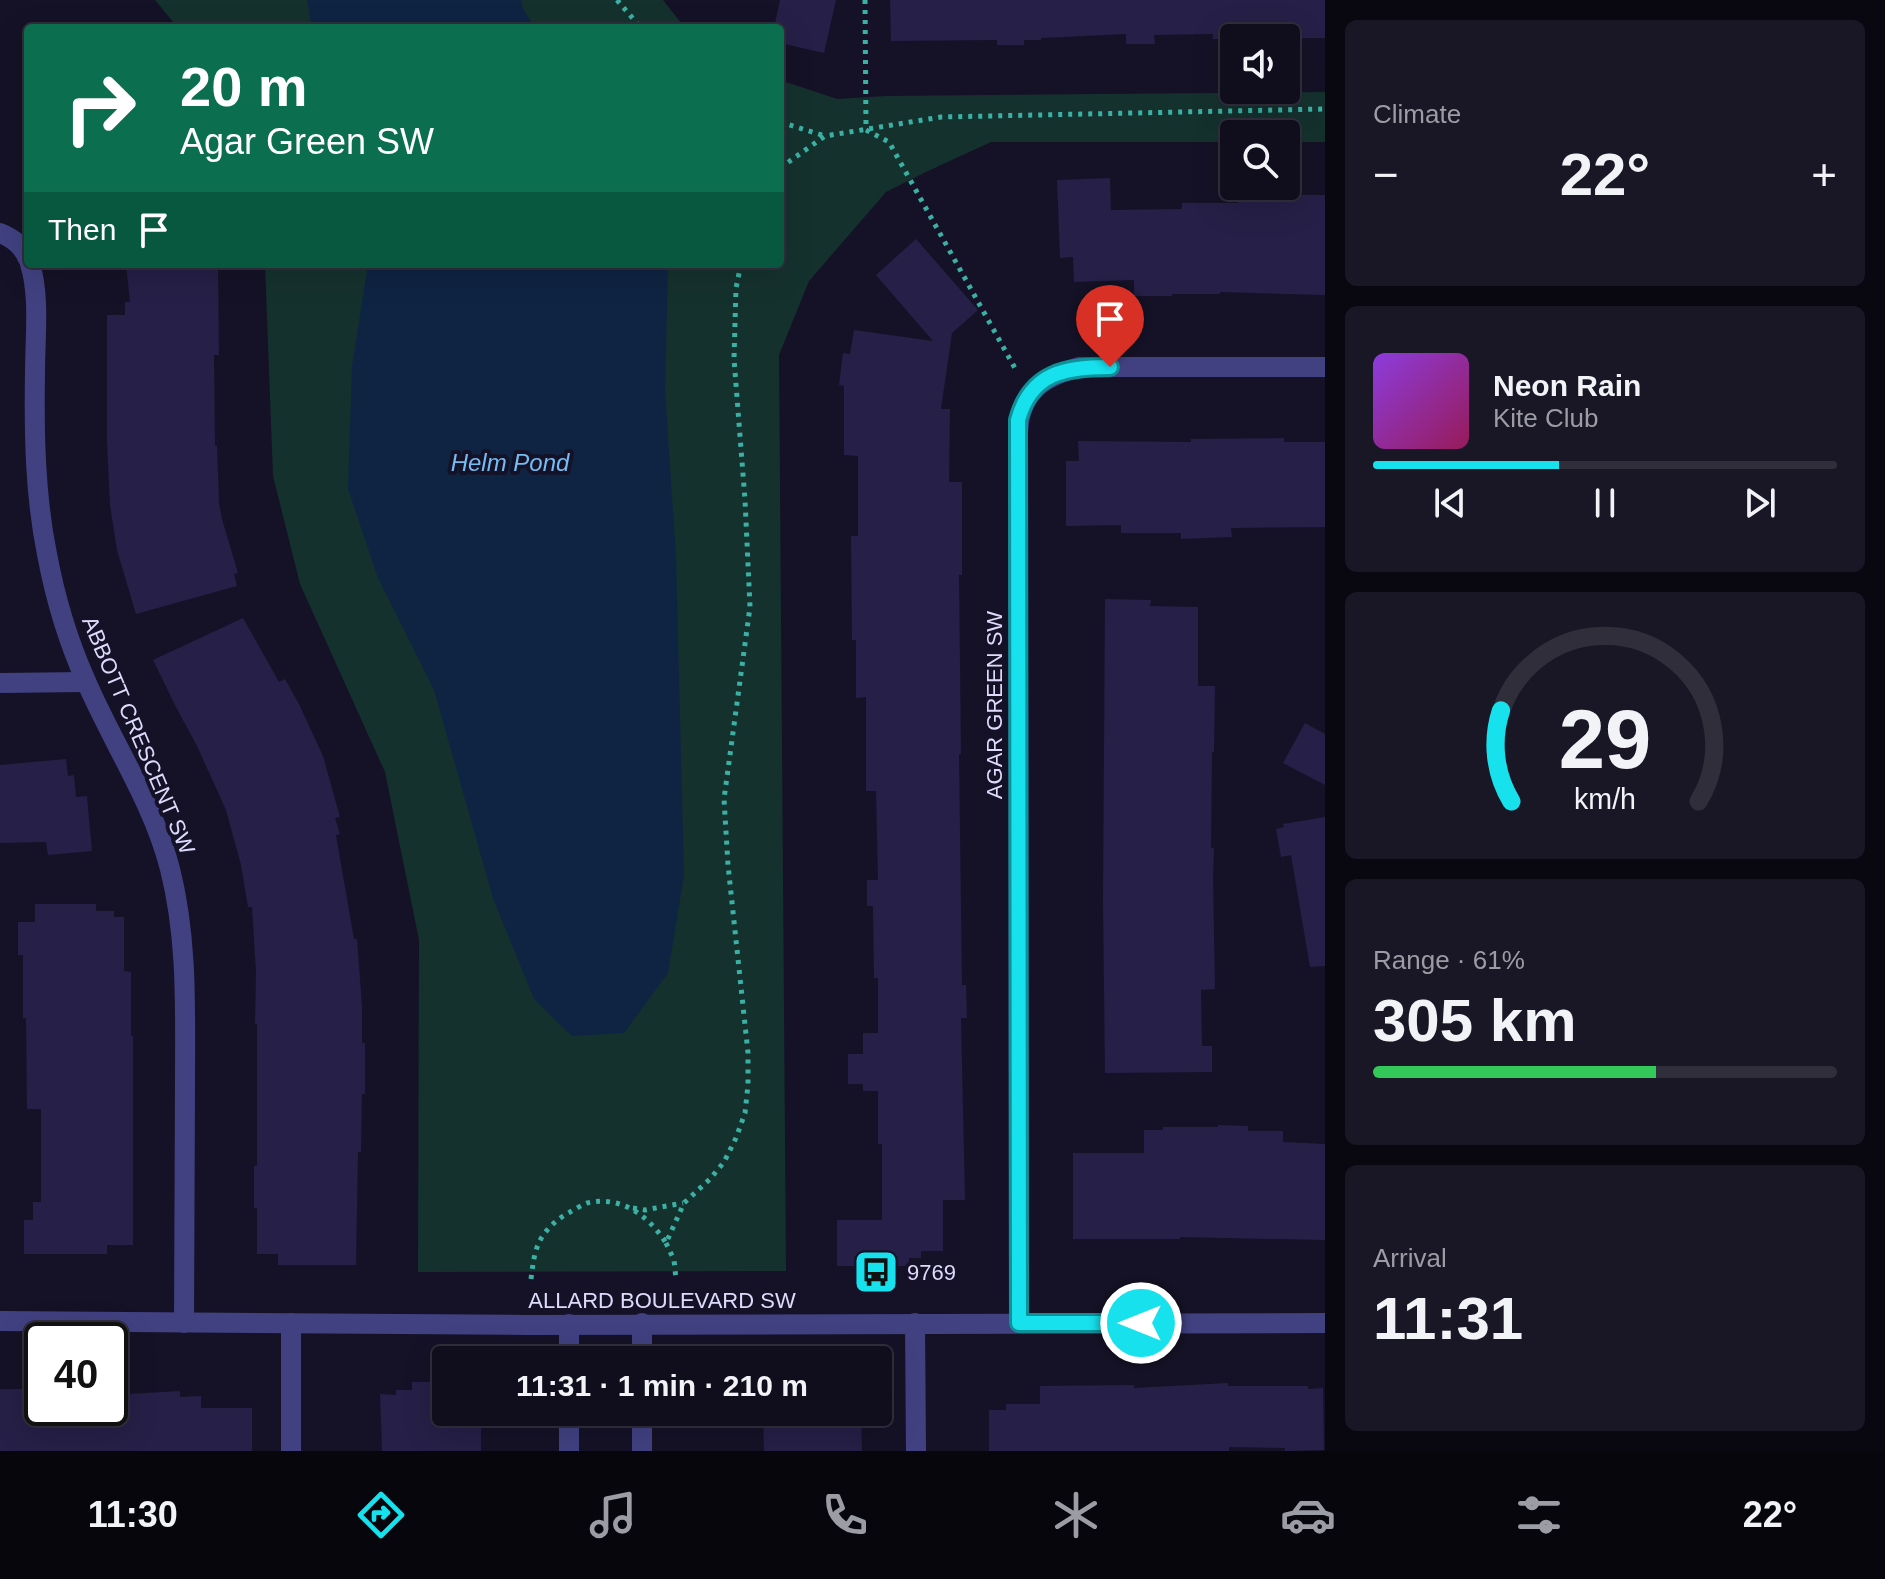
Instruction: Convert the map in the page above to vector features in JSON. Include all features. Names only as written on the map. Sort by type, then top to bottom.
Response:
[{"type":"street","name":"ABBOTT CRESCENT SW","points":[[0,233],[24,250]]},
{"type":"street","name":"ABBOTT CRESCENT SW","points":[[30,268],[35,302],[34,404],[40,511],[47,554],[73,649],[86,682],[156,827],[178,912],[185,983],[184,1323]]},
{"type":"street","points":[[1029,393],[1058,373],[1079,367],[1325,367]]},
{"type":"street","name":"AGAR GREEN SW","points":[[1019,1323],[1018,433],[1021,409],[1029,393]]},
{"type":"street","points":[[0,683],[86,682]]},
{"type":"street","name":"ALLARD BOULEVARD SW","points":[[0,1321],[1325,1323]]},
{"type":"street","points":[[291,1323],[291,1451]]},
{"type":"street","points":[[642,1323],[642,1346]]},
{"type":"street","points":[[915,1323],[916,1451]]},
{"type":"street","points":[[569,1324],[569,1346]]},
{"type":"street","points":[[569,1426],[569,1451]]},
{"type":"street","points":[[642,1426],[642,1451]]},
{"type":"path","points":[[617,0],[638,24]]},
{"type":"path","points":[[865,0],[866,130]]},
{"type":"path","points":[[784,123],[825,136],[941,117],[1325,109]]},
{"type":"path","points":[[866,130],[889,142],[1029,393]]},
{"type":"path","points":[[784,165],[825,136]]},
{"type":"path","points":[[666,1243],[684,1203],[724,1162],[745,1113],[748,1085],[748,1053],[724,799],[750,607],[734,359],[736,288],[740,268]]},
{"type":"path","points":[[531,1279],[533,1257],[551,1224],[586,1203],[607,1203],[645,1210],[684,1203]]},
{"type":"path","points":[[631,1208],[658,1230],[674,1260],[676,1279]]},
{"type":"green space","points":[[155,0],[663,0],[682,24],[175,24]]},
{"type":"green space","points":[[784,81],[837,99],[1220,93],[1220,104],[1300,104],[1300,92],[1325,92],[1325,142],[1300,142],[1300,120],[1220,120],[1220,142],[991,142],[886,192],[809,281],[779,355],[786,1271],[418,1272],[419,940],[385,772],[300,584],[273,476],[265,268],[784,268]]},
{"type":"water","points":[[307,0],[521,0],[532,24],[311,24]]},
{"type":"water","name":"Helm Pond","points":[[367,268],[668,268],[665,392],[676,556],[684,876],[668,973],[624,1033],[572,1036],[534,999],[493,898],[434,690],[378,578],[348,489],[352,366]]},
{"type":"building","points":[[780,0],[836,0],[824,53],[784,44],[784,24],[775,24]]},
{"type":"building","points":[[890,0],[1325,0],[1325,38],[1300,38],[1300,24],[1220,24],[1220,39],[1213,39],[1213,34],[1154,35],[1155,44],[1126,44],[1126,34],[1041,38],[1024,40],[1024,45],[997,45],[997,40],[891,41]]},
{"type":"building","points":[[1110,178],[1111,210],[1182,209],[1182,203],[1300,200],[1300,195],[1325,195],[1325,295],[1220,292],[1134,296],[1134,280],[1074,282],[1073,257],[1060,258],[1057,180]]},
{"type":"building","points":[[916,239],[978,310],[952,333],[941,409],[950,409],[949,482],[962,482],[959,754],[962,985],[966,985],[967,1018],[961,1018],[965,1200],[943,1200],[943,1251],[921,1251],[921,1258],[909,1258],[909,1266],[837,1266],[837,1220],[882,1220],[878,1091],[863,1091],[863,1084],[848,1084],[848,1054],[863,1054],[863,1033],[878,1033],[873,906],[867,906],[867,880],[878,880],[876,791],[866,791],[866,697],[856,698],[856,640],[852,640],[851,536],[858,536],[858,456],[844,455],[844,386],[839,385],[843,353],[850,354],[854,330],[933,341],[876,275]]},
{"type":"building","points":[[126,268],[218,268],[219,355],[214,355],[215,446],[219,503],[238,573],[234,574],[237,586],[136,614],[117,550],[110,505],[107,442],[107,315],[125,315],[125,302],[130,302]]},
{"type":"building","points":[[1284,438],[1284,442],[1325,442],[1325,527],[1231,528],[1232,537],[1181,539],[1181,533],[1121,533],[1121,525],[1066,526],[1066,461],[1079,461],[1078,441],[1191,442],[1191,439]]},
{"type":"building","points":[[1105,599],[1151,600],[1150,606],[1198,607],[1198,686],[1215,686],[1211,848],[1214,848],[1215,989],[1201,990],[1202,1046],[1212,1046],[1212,1072],[1105,1073]]},
{"type":"building","points":[[243,618],[279,682],[285,679],[299,704],[323,756],[340,817],[335,818],[340,834],[336,835],[354,939],[357,939],[362,1043],[365,1043],[365,1094],[362,1094],[361,1152],[358,1152],[356,1265],[278,1265],[278,1254],[257,1254],[254,1166],[257,1166],[257,1024],[252,907],[248,907],[241,865],[226,810],[153,660]]},
{"type":"building","points":[[1305,723],[1325,734],[1325,785],[1283,763]]},
{"type":"building","points":[[66,759],[68,776],[74,775],[76,797],[87,796],[92,851],[48,855],[46,842],[0,843],[0,765]]},
{"type":"building","points":[[1325,817],[1325,966],[1310,967],[1291,855],[1281,857],[1276,829],[1284,827],[1283,824]]},
{"type":"building","points":[[35,904],[96,904],[96,911],[114,911],[114,917],[124,917],[124,971],[131,972],[133,1036],[133,1245],[107,1245],[107,1254],[24,1254],[24,1220],[33,1220],[33,1202],[41,1202],[41,1109],[27,1109],[23,955],[18,955],[18,922],[35,922]]},
{"type":"building","points":[[1248,1126],[1248,1131],[1283,1131],[1283,1142],[1325,1144],[1325,1240],[1180,1237],[1073,1239],[1073,1153],[1144,1153],[1144,1130]]},
{"type":"building","points":[[412,1382],[432,1382],[432,1426],[481,1426],[481,1451],[382,1451],[380,1394],[396,1395],[396,1390],[412,1390]]},
{"type":"building","points":[[1228,1383],[1228,1386],[1323,1388],[1324,1450],[1229,1447],[1229,1451],[989,1451],[989,1410],[1006,1410],[1006,1404],[1040,1404],[1040,1386],[1134,1385],[1134,1388]]},
{"type":"building","points":[[0,1389],[24,1389],[24,1426],[128,1426],[128,1394],[180,1391],[180,1397],[201,1396],[201,1408],[252,1408],[252,1451],[0,1451]]},
{"type":"building","points":[[763,1426],[861,1426],[862,1451],[764,1451]]},
{"type":"place","name":"9769","points":[[876,1272]]},
{"type":"route","points":[[1110,367],[1079,367],[1058,373],[1029,393],[1018,420],[1019,1323],[1141,1323]]}]
